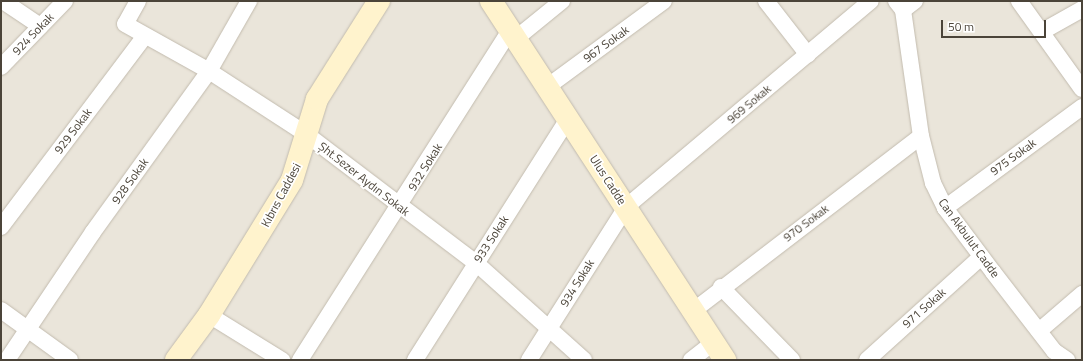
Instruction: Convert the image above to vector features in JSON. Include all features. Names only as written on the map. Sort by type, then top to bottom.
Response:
[{"type":"street","points":[[3,1],[40,26]]},
{"type":"street","name":"924 Sokak","points":[[1,67],[65,1]]},
{"type":"street","name":"Şht.Sezer Aydın Sokak","points":[[138,1],[125,24],[209,71],[306,134],[400,207],[476,263],[584,360]]},
{"type":"street","name":"Kıbrıs Caddesi","points":[[176,360],[209,315],[292,180],[317,100],[380,1]]},
{"type":"street","name":"Ulus Cadde","points":[[491,1],[511,36],[547,87],[626,207],[719,352]]},
{"type":"street","name":"932 Sokak","points":[[300,360],[511,36],[562,1]]},
{"type":"street","name":"967 Sokak","points":[[547,87],[664,1]]},
{"type":"street","points":[[766,1],[808,55]]},
{"type":"street","name":"969 Sokak","points":[[626,207],[871,1]]},
{"type":"street","points":[[1019,1],[1043,31],[1082,90]]},
{"type":"street","name":"928 Sokak","points":[[7,360],[209,71],[242,3]]},
{"type":"street","name":"Can Akbulut Cadde","points":[[904,4],[921,136],[933,183],[944,208],[1039,331],[1055,357]]},
{"type":"street","points":[[1043,31],[1082,9]]},
{"type":"street","name":"929 Sokak","points":[[1,226],[145,36]]},
{"type":"street","name":"975 Sokak","points":[[944,208],[1082,107]]},
{"type":"street","name":"933 Sokak","points":[[415,360],[568,119]]},
{"type":"street","name":"970 Sokak","points":[[693,311],[721,287],[921,136]]},
{"type":"street","name":"934 Sokak","points":[[530,360],[626,207]]},
{"type":"street","name":"971 Sokak","points":[[867,360],[981,257]]},
{"type":"street","points":[[721,287],[792,360]]},
{"type":"street","points":[[1039,331],[1082,294]]},
{"type":"street","points":[[1,310],[70,360]]},
{"type":"street","points":[[209,315],[282,360]]},
{"type":"street","points":[[691,360],[719,352]]},
{"type":"shaded area","points":[[1,1],[1082,1],[1082,360],[1,360]]}]
